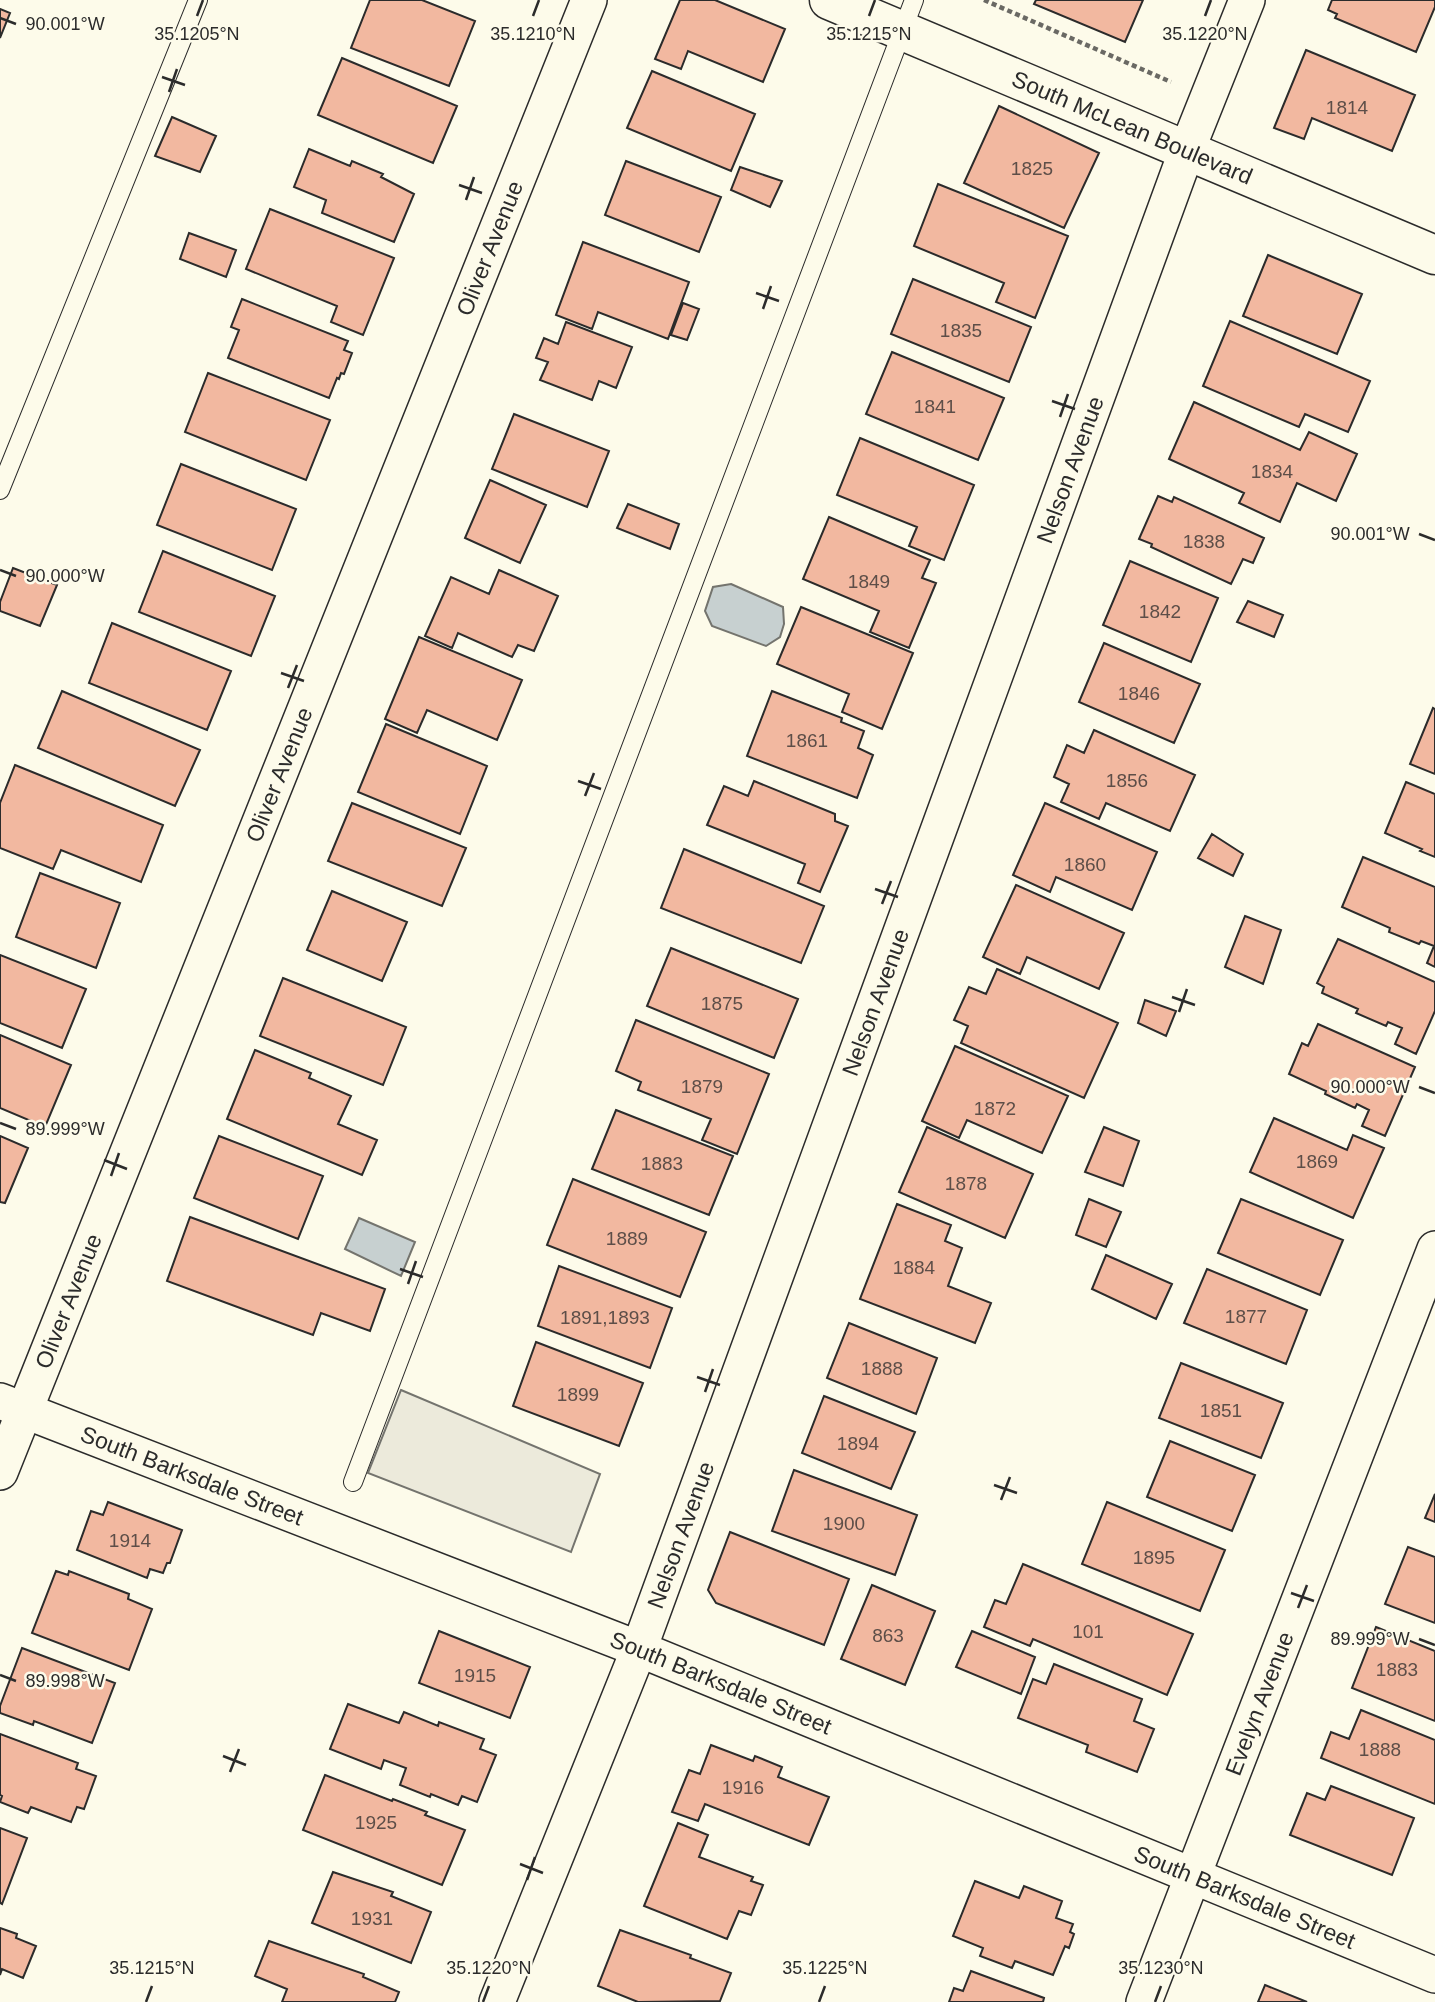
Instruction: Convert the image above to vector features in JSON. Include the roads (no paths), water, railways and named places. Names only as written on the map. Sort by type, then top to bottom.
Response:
[{"type":"main road","name":"South McLean Boulevard","points":[[829,0],[909,15],[1187,150],[1435,255]]},
{"type":"street","name":"Oliver Avenue","points":[[0,1472],[12,1406],[589,0]]},
{"type":"street","name":"Nelson Avenue","points":[[497,2002],[639,1649],[1187,150],[1247,0]]},
{"type":"street","name":"Evelyn Avenue","points":[[1144,2002],[1435,1249]]},
{"type":"street","name":"South Barksdale Street","points":[[12,1406],[639,1649],[1435,1975]]},
{"type":"lane","points":[[0,490],[198,0]]},
{"type":"lane","points":[[353,1482],[909,15]]}]
